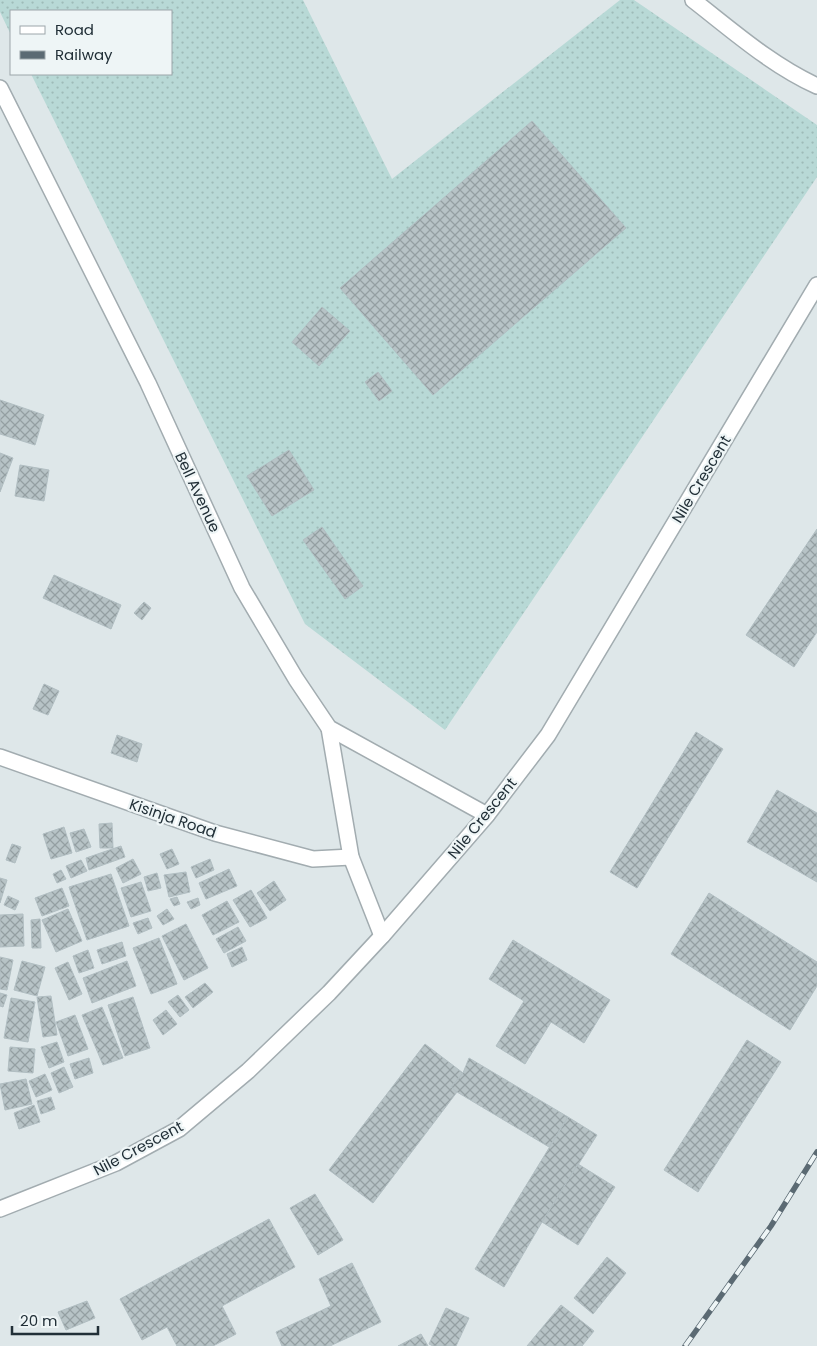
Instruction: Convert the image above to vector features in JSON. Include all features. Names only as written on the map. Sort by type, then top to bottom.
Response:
[{"type":"street","points":[[694,0],[754,48],[805,81],[817,86]]},
{"type":"street","name":"Bell Avenue","points":[[0,88],[148,383],[242,588],[296,679],[329,728],[486,815]]},
{"type":"street","name":"Nile Crescent","points":[[0,1209],[116,1163],[179,1129],[248,1071],[329,993],[382,936],[486,815],[553,727],[817,285]]},
{"type":"street","points":[[329,728],[350,857],[382,936]]},
{"type":"street","name":"Kisinja Road","points":[[0,757],[214,833],[313,859],[350,857]]},
{"type":"green space","points":[[0,0],[303,0],[392,179],[620,0],[634,0],[817,125],[817,177],[445,730],[305,624],[31,75],[172,75],[172,10],[10,10],[10,33],[0,12]]},
{"type":"building","points":[[532,121],[626,228],[433,395],[340,288]]},
{"type":"building","points":[[322,307],[350,331],[319,366],[292,342]]},
{"type":"building","points":[[378,372],[392,391],[379,401],[365,382]]},
{"type":"building","points":[[0,400],[44,415],[35,445],[0,434]]},
{"type":"building","points":[[289,450],[314,490],[272,516],[247,476]]},
{"type":"building","points":[[0,453],[13,458],[0,492]]},
{"type":"building","points":[[20,465],[49,470],[44,501],[15,496]]},
{"type":"building","points":[[322,527],[363,586],[345,599],[303,540]]},
{"type":"building","points":[[817,529],[817,632],[794,667],[746,635]]},
{"type":"building","points":[[54,575],[121,605],[111,629],[43,598]]},
{"type":"building","points":[[144,602],[151,608],[142,620],[134,613]]},
{"type":"building","points":[[44,684],[59,691],[48,715],[33,709]]},
{"type":"building","points":[[696,732],[723,749],[637,888],[610,872]]},
{"type":"building","points":[[117,735],[142,744],[137,762],[111,753]]},
{"type":"building","points":[[777,790],[817,813],[817,882],[747,842]]},
{"type":"building","points":[[112,823],[113,848],[100,848],[99,824]]},
{"type":"building","points":[[64,827],[72,853],[51,859],[43,834]]},
{"type":"building","points":[[84,829],[91,847],[76,852],[70,833]]},
{"type":"building","points":[[12,844],[21,847],[15,863],[6,860]]},
{"type":"building","points":[[121,846],[125,857],[89,870],[86,858]]},
{"type":"building","points":[[172,849],[179,864],[167,869],[160,854]]},
{"type":"building","points":[[133,859],[141,874],[123,883],[116,868]]},
{"type":"building","points":[[210,859],[214,870],[196,878],[191,867]]},
{"type":"building","points":[[81,860],[87,871],[71,878],[66,866]]},
{"type":"building","points":[[229,869],[237,886],[206,899],[199,883]]},
{"type":"building","points":[[61,870],[66,879],[57,883],[53,874]]},
{"type":"building","points":[[186,872],[190,892],[169,897],[164,875]]},
{"type":"building","points":[[157,873],[161,888],[148,891],[144,877]]},
{"type":"building","points":[[111,874],[129,926],[87,940],[69,887]]},
{"type":"building","points":[[0,878],[7,880],[0,903]]},
{"type":"building","points":[[274,881],[286,900],[270,911],[257,893]]},
{"type":"building","points":[[141,882],[151,911],[131,917],[121,888]]},
{"type":"building","points":[[62,888],[69,906],[42,916],[35,898]]},
{"type":"building","points":[[251,890],[267,918],[250,927],[233,900]]},
{"type":"building","points":[[709,893],[817,962],[817,986],[790,1030],[671,954]]},
{"type":"building","points":[[8,896],[19,901],[15,910],[4,905]]},
{"type":"building","points":[[177,897],[180,904],[174,906],[170,899]]},
{"type":"building","points":[[198,898],[200,905],[191,909],[187,902]]},
{"type":"building","points":[[227,901],[239,922],[213,935],[202,915]]},
{"type":"building","points":[[68,909],[82,941],[56,952],[42,920]]},
{"type":"building","points":[[167,909],[174,919],[163,925],[157,916]]},
{"type":"building","points":[[23,914],[24,946],[0,947],[0,915]]},
{"type":"building","points":[[148,918],[152,928],[138,934],[133,923]]},
{"type":"building","points":[[40,919],[41,948],[32,948],[31,920]]},
{"type":"building","points":[[186,924],[208,968],[184,980],[162,936]]},
{"type":"building","points":[[238,927],[246,941],[224,953],[216,939]]},
{"type":"building","points":[[159,938],[177,984],[151,994],[133,948]]},
{"type":"building","points":[[513,940],[610,1000],[584,1043],[551,1022],[525,1064],[496,1046],[524,1001],[489,979]]},
{"type":"building","points":[[122,942],[126,956],[102,964],[97,950]]},
{"type":"building","points":[[242,947],[247,960],[232,967],[227,954]]},
{"type":"building","points":[[88,950],[94,968],[79,973],[73,956]]},
{"type":"building","points":[[0,957],[13,960],[7,990],[0,989]]},
{"type":"building","points":[[22,961],[45,967],[37,996],[14,990]]},
{"type":"building","points":[[127,961],[136,986],[92,1003],[83,978]]},
{"type":"building","points":[[68,962],[82,994],[69,1000],[55,968]]},
{"type":"building","points":[[205,983],[213,992],[193,1008],[185,997]]},
{"type":"building","points":[[0,993],[7,995],[3,1007],[0,1006]]},
{"type":"building","points":[[178,995],[189,1010],[180,1017],[168,1002]]},
{"type":"building","points":[[51,996],[57,1035],[43,1037],[37,997]]},
{"type":"building","points":[[133,997],[150,1048],[125,1056],[108,1005]]},
{"type":"building","points":[[11,998],[35,1002],[28,1042],[4,1038]]},
{"type":"building","points":[[102,1007],[123,1058],[103,1065],[82,1015]]},
{"type":"building","points":[[166,1010],[177,1024],[163,1035],[153,1020]]},
{"type":"building","points":[[75,1015],[88,1049],[68,1056],[56,1022]]},
{"type":"building","points":[[747,1040],[781,1062],[698,1192],[664,1170]]},
{"type":"building","points":[[57,1042],[64,1062],[49,1068],[41,1047]]},
{"type":"building","points":[[425,1044],[463,1073],[451,1087],[457,1092],[373,1203],[329,1170]]},
{"type":"building","points":[[10,1047],[35,1049],[33,1073],[8,1071]]},
{"type":"building","points":[[89,1058],[93,1073],[75,1079],[70,1064]]},
{"type":"building","points":[[469,1058],[568,1117],[549,1147],[451,1087],[463,1073]]},
{"type":"building","points":[[64,1067],[73,1087],[59,1093],[51,1073]]},
{"type":"building","points":[[45,1074],[52,1090],[36,1097],[29,1081]]},
{"type":"building","points":[[26,1079],[32,1104],[5,1110],[0,1084]]},
{"type":"building","points":[[51,1097],[55,1109],[41,1114],[37,1101]]},
{"type":"building","points":[[34,1105],[40,1122],[19,1129],[14,1113]]},
{"type":"building","points":[[568,1117],[597,1135],[542,1222],[504,1287],[475,1269]]},
{"type":"building","points":[[578,1164],[615,1187],[578,1245],[542,1222]]},
{"type":"building","points":[[315,1194],[343,1240],[318,1255],[290,1208]]},
{"type":"building","points":[[269,1219],[295,1267],[222,1306],[236,1334],[213,1346],[177,1346],[167,1327],[142,1340],[120,1299]]},
{"type":"building","points":[[607,1257],[626,1273],[593,1314],[574,1298]]},
{"type":"building","points":[[352,1263],[381,1322],[330,1346],[282,1346],[276,1332],[331,1306],[319,1279]]},
{"type":"building","points":[[87,1301],[95,1318],[66,1330],[58,1312]]},
{"type":"building","points":[[561,1305],[594,1331],[582,1346],[527,1346]]},
{"type":"building","points":[[446,1308],[469,1318],[456,1346],[433,1346],[429,1344]]},
{"type":"building","points":[[421,1334],[428,1346],[398,1346]]},
{"type":"railway","points":[[685,1346],[771,1226],[817,1152]]}]
